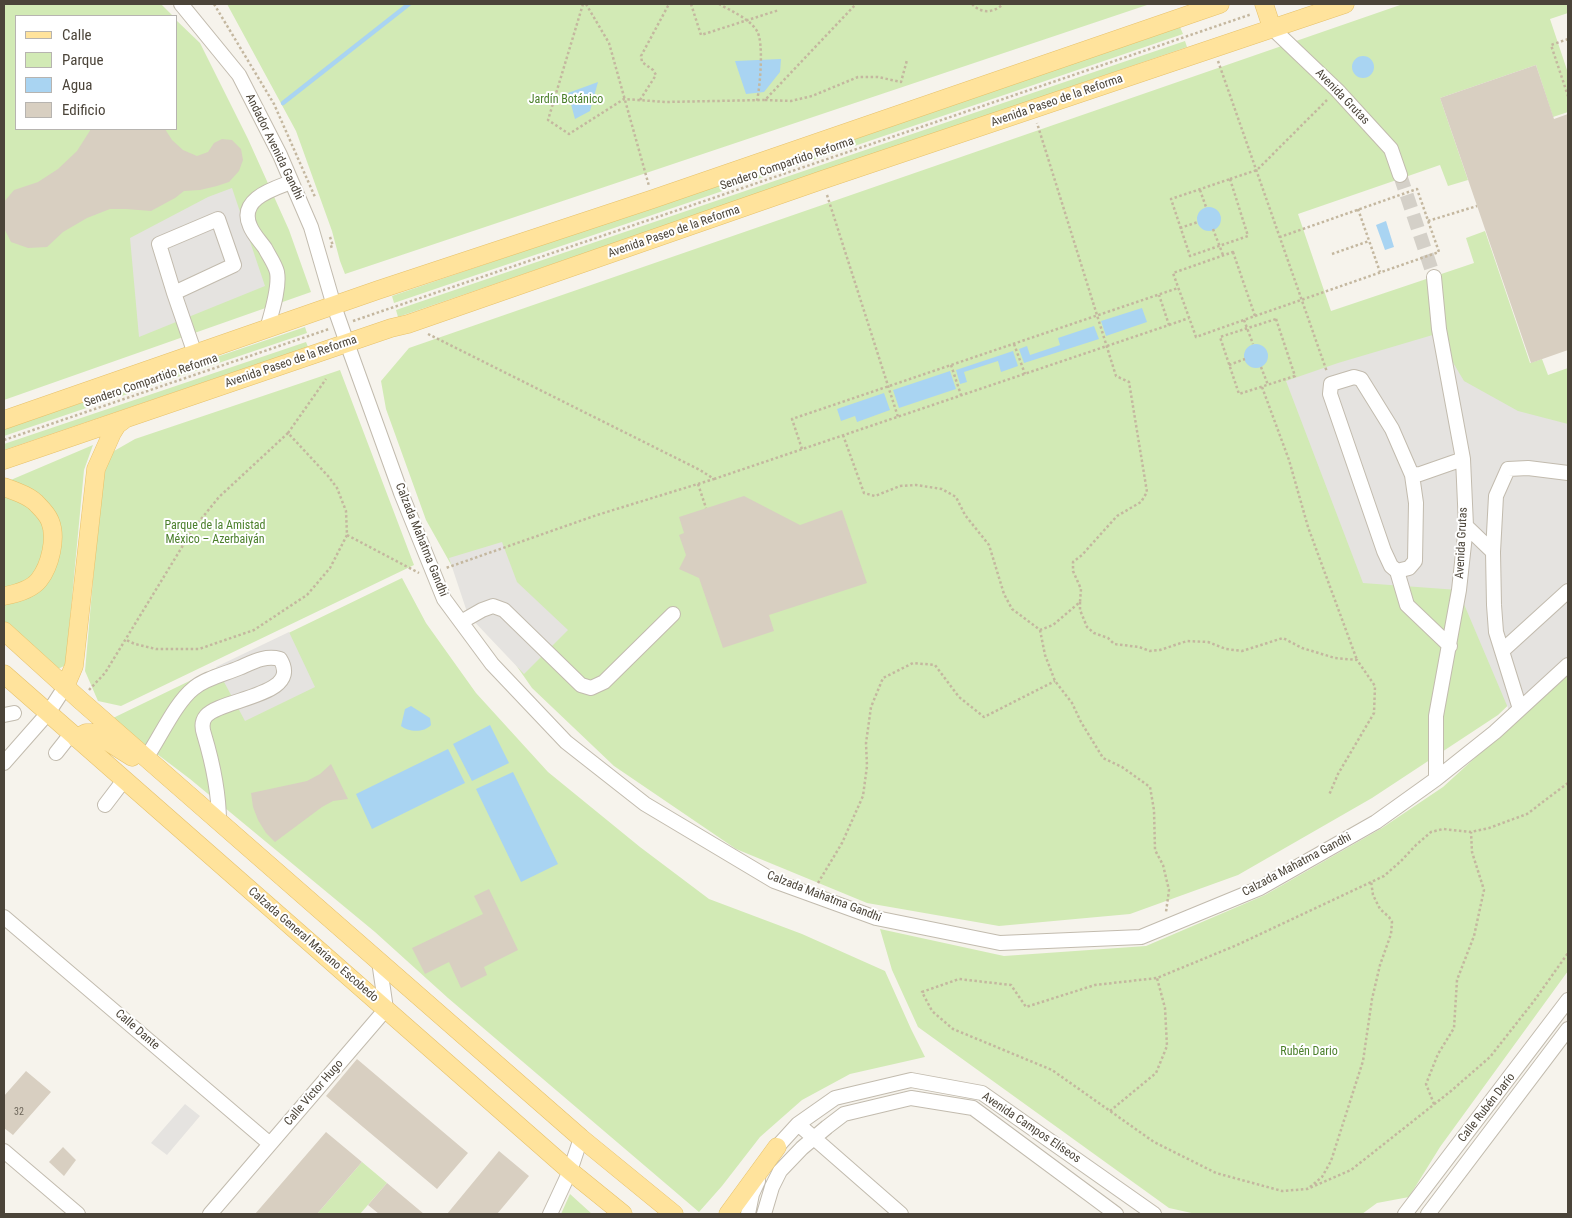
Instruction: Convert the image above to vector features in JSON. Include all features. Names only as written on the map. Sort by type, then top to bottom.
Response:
[{"type":"main road","points":[[4,420],[1220,4]]},
{"type":"main road","name":"Avenida Paseo de la Reforma","points":[[4,460],[391,328],[408,324],[822,180],[1344,4]]},
{"type":"main road","points":[[1259,8],[1272,28]]},
{"type":"main road","points":[[65,687],[74,666],[96,469],[112,432],[127,417]]},
{"type":"main road","points":[[4,487],[37,503],[50,521],[53,543],[49,562],[38,581],[18,593],[4,596]]},
{"type":"main road","points":[[4,632],[581,1138],[674,1214]]},
{"type":"main road","name":"Calzada General Mariano Escobedo","points":[[4,674],[570,1171],[623,1214]]},
{"type":"main road","points":[[73,736],[94,733],[137,760],[146,758]]},
{"type":"main road","points":[[728,1214],[777,1147]]},
{"type":"street","name":"Andador Avenida Gandhi","points":[[181,4],[239,75],[280,155],[311,227],[334,306]]},
{"type":"street","name":"Avenida Grutas","points":[[1272,28],[1337,90],[1391,149],[1400,175]]},
{"type":"street","points":[[267,329],[277,284],[277,273],[272,260],[250,226],[248,216],[250,206],[257,198],[291,182]]},
{"type":"street","points":[[174,294],[234,265],[218,219],[160,244],[174,294],[195,354]]},
{"type":"street","name":"Avenida Grutas","points":[[1434,277],[1439,329],[1462,459],[1466,526],[1459,590],[1436,716],[1436,779]]},
{"type":"street","name":"Calzada Mahatma Gandhi","points":[[334,306],[401,493],[444,598],[492,664],[566,742],[645,804],[774,881],[876,918],[1000,943],[1140,936],[1165,928],[1260,888],[1376,822],[1436,779],[1494,732],[1568,665]]},
{"type":"street","points":[[1398,571],[1409,568],[1415,561],[1416,503],[1412,474],[1392,429],[1361,379],[1354,377],[1331,384],[1330,394],[1384,551],[1391,566],[1398,571],[1407,605],[1450,646]]},
{"type":"street","points":[[1412,474],[1420,474],[1462,459]]},
{"type":"street","points":[[1520,709],[1496,632],[1493,552],[1496,496],[1508,468],[1568,472]]},
{"type":"street","points":[[1466,526],[1493,552]]},
{"type":"street","points":[[1502,651],[1568,591]]},
{"type":"street","points":[[461,622],[493,606],[504,610],[581,685],[591,688],[604,682],[672,614]]},
{"type":"street","points":[[146,758],[184,698],[194,688],[206,681],[259,660],[271,657],[280,660],[284,667],[284,676],[279,684],[269,690],[211,711],[204,718],[202,727],[214,768],[218,790],[219,822]]},
{"type":"street","points":[[4,763],[48,713],[65,687]]},
{"type":"street","points":[[56,753],[73,736]]},
{"type":"street","points":[[105,805],[124,780]]},
{"type":"street","name":"Calle Dante","points":[[4,917],[270,1144]]},
{"type":"street","points":[[379,961],[386,1009]]},
{"type":"street","name":"Calle Rubén Darío","points":[[1405,1214],[1568,1000]]},
{"type":"street","name":"Calle Víctor Hugo","points":[[210,1214],[386,1009]]},
{"type":"street","name":"Calle Rubén Darío","points":[[1428,1214],[1568,1029]]},
{"type":"street","name":"Avenida Campos Elíseos","points":[[748,1214],[752,1194],[760,1174],[777,1147],[798,1124],[835,1098],[911,1080],[982,1093],[1154,1214]]},
{"type":"street","points":[[973,1108],[982,1093]]},
{"type":"street","name":"Avenida Campos Elíseos","points":[[764,1214],[772,1187],[780,1171],[813,1138],[844,1114],[911,1098],[973,1108],[1111,1211]]},
{"type":"street","points":[[798,1124],[901,1214]]},
{"type":"street","points":[[550,1214],[570,1171],[581,1138]]},
{"type":"street","points":[[4,1151],[78,1214]]},
{"type":"street","points":[[1111,1211],[1119,1190]]},
{"type":"path","points":[[584,4],[609,43],[653,199]]},
{"type":"path","points":[[584,4],[548,120],[569,134],[624,99],[666,102],[791,101],[812,96],[858,77],[878,77],[901,82],[907,60]]},
{"type":"path","points":[[640,100],[656,75],[653,70],[642,62],[641,56],[669,4]]},
{"type":"path","points":[[691,4],[701,34],[779,10]]},
{"type":"path","points":[[719,4],[747,20],[758,32],[761,80],[757,100]]},
{"type":"path","points":[[765,100],[856,4]]},
{"type":"path","points":[[972,4],[981,11],[988,12],[1003,4]]},
{"type":"path","name":"Sendero Compartido Reforma","points":[[356,320],[1208,30],[1259,8]]},
{"type":"path","points":[[1206,24],[1208,30]]},
{"type":"path","points":[[1568,39],[1551,45],[1568,96]]},
{"type":"path","points":[[1214,48],[1331,384]]},
{"type":"path","points":[[1230,179],[1248,236],[1190,256],[1171,199],[1256,170],[1337,90]]},
{"type":"path","points":[[1033,109],[1116,376],[1129,382],[1147,492],[1141,502],[1117,516],[1082,555],[1073,562],[1074,571],[1081,589],[1080,610],[1087,627],[1094,633],[1108,638],[1114,644],[1138,647],[1150,651],[1160,650],[1187,641],[1208,642],[1226,649],[1242,651],[1283,638],[1302,648],[1335,658],[1357,660]]},
{"type":"path","points":[[822,180],[898,417]]},
{"type":"path","points":[[1255,316],[1233,252],[1173,273],[1196,337],[1439,252],[1417,189],[1280,237]]},
{"type":"path","points":[[1200,190],[1206,207]]},
{"type":"path","points":[[1428,221],[1477,206]]},
{"type":"path","points":[[1358,210],[1380,272]]},
{"type":"path","points":[[1180,228],[1198,222]]},
{"type":"path","points":[[1213,229],[1223,255]]},
{"type":"path","points":[[1332,254],[1370,241]]},
{"type":"path","points":[[802,449],[792,419],[1178,288]]},
{"type":"path","points":[[1159,295],[1169,325]]},
{"type":"path","points":[[383,305],[386,315]]},
{"type":"path","points":[[346,535],[418,573],[433,572],[597,515],[714,479],[1189,318]]},
{"type":"path","points":[[1276,319],[1295,376],[1239,394],[1229,365],[1220,338],[1276,319]]},
{"type":"path","points":[[1244,320],[1254,344]]},
{"type":"path","points":[[408,324],[700,470],[714,479]]},
{"type":"path","name":"Sendero Compartido Reforma","points":[[4,440],[320,332]]},
{"type":"path","points":[[1014,344],[1024,374]]},
{"type":"path","points":[[1229,365],[1245,359]]},
{"type":"path","points":[[951,365],[961,396]]},
{"type":"path","points":[[1261,366],[1268,385]]},
{"type":"path","points":[[88,691],[106,673],[193,529],[219,497],[288,433],[326,379]]},
{"type":"path","points":[[1262,387],[1290,460],[1308,527],[1357,660],[1375,686],[1374,713],[1338,774],[1328,795]]},
{"type":"path","points":[[126,640],[156,649],[198,649],[254,630],[307,595],[330,568],[346,535],[346,511],[337,488],[288,433]]},
{"type":"path","points":[[843,435],[864,493],[875,496],[900,486],[916,485],[942,489],[956,497],[965,516],[989,545],[1004,594],[1012,609],[1040,630],[1045,655],[1055,682],[1072,703],[1103,758],[1122,767],[1150,786],[1155,850],[1163,866],[1170,890],[1165,928]]},
{"type":"path","points":[[698,484],[706,508]]},
{"type":"path","points":[[1040,630],[1053,625],[1080,602]]},
{"type":"path","points":[[811,894],[842,843],[863,796],[867,766],[866,743],[871,707],[883,678],[913,663],[935,664],[959,697],[984,717],[1017,699],[1055,682]]},
{"type":"path","points":[[1568,783],[1527,814],[1489,828],[1472,832],[1444,830],[1431,832],[1384,876],[1237,945],[1157,978],[1095,986],[1026,1007],[1011,985],[959,979],[922,992],[932,1010],[953,1029],[1052,1070],[1154,1142],[1216,1173],[1282,1192],[1307,1189],[1351,1170],[1434,1104],[1490,1057],[1534,1001],[1568,953]]},
{"type":"path","points":[[1434,1104],[1426,1084],[1438,1054],[1454,1028],[1457,980],[1474,936],[1484,890],[1472,852],[1472,832]]},
{"type":"path","points":[[1307,1189],[1322,1177],[1331,1161],[1363,1061],[1372,999],[1380,965],[1391,934],[1392,922],[1380,909],[1373,895],[1371,881]]},
{"type":"path","points":[[1110,1111],[1156,1073],[1168,1046],[1165,1008],[1157,978]]},
{"type":"green space","points":[[4,4],[161,4],[172,15],[15,15],[15,130],[178,130],[178,22],[200,43],[248,139],[289,230],[311,292],[4,400]]},
{"type":"green space","name":"Jardín Botánico","points":[[227,4],[1150,4],[345,274],[332,231],[296,131]]},
{"type":"green space","points":[[1403,4],[1568,4],[1568,13],[1550,19],[1568,73],[1568,112],[1553,117],[1536,65],[1440,98],[1468,180],[1448,186],[1440,165],[1298,214],[1331,311],[1474,263],[1466,238],[1485,231],[1530,363],[1542,359],[1548,375],[1568,368],[1568,648],[1498,715],[1372,798],[1238,875],[1130,914],[999,926],[867,903],[736,849],[614,766],[532,688],[472,602],[426,520],[386,409],[381,381],[409,348]]},
{"type":"green space","points":[[1180,27],[1183,34],[394,303],[392,296]]},
{"type":"green space","points":[[1185,41],[1187,47],[398,317],[396,310]]},
{"type":"green space","points":[[305,327],[307,333],[4,436],[4,429]]},
{"type":"green space","points":[[306,342],[308,347],[4,450],[4,444]]},
{"type":"green space","name":"Parque de la Amistad México – Azerbaiyán","points":[[340,370],[414,565],[121,706],[98,701],[85,671],[103,466],[114,451],[135,439]]},
{"type":"green space","points":[[93,445],[84,470],[66,662],[64,666],[58,669],[4,624],[4,603],[20,600],[60,537],[6,482]]},
{"type":"green space","points":[[4,493],[24,500],[42,521],[46,535],[41,562],[33,574],[22,583],[4,589]]},
{"type":"green space","points":[[402,578],[426,623],[476,693],[548,772],[640,847],[709,899],[802,934],[885,971],[925,1057],[850,1074],[802,1100],[760,1137],[699,1212],[448,998],[375,932],[190,779],[111,719]]},
{"type":"green space","name":"Rubén Dario","points":[[1568,673],[1568,971],[1440,1147],[1409,1197],[1377,1203],[1362,1214],[1196,1214],[1169,1208],[918,1027],[892,970],[880,929],[1004,956],[1146,946],[1265,895],[1382,828],[1443,787]]},
{"type":"green space","points":[[362,1162],[387,1183],[360,1214],[317,1214]]},
{"type":"green space","points":[[570,1194],[592,1214],[561,1214]]},
{"type":"shaded area","points":[[232,188],[265,286],[139,337],[130,238],[208,197]]},
{"type":"shaded area","points":[[1436,334],[1464,381],[1518,411],[1568,424],[1568,664],[1511,715],[1458,590],[1363,583],[1286,381],[1338,363]]},
{"type":"shaded area","points":[[502,542],[517,582],[568,630],[524,674],[468,615],[449,558]]},
{"type":"shaded area","points":[[289,632],[315,687],[245,721],[216,667]]},
{"type":"shaded area","points":[[185,1104],[200,1116],[167,1155],[151,1143]]},
{"type":"water","points":[[1363,56],[1371,59],[1374,67],[1371,75],[1363,78],[1355,75],[1352,67],[1355,59]]},
{"type":"water","points":[[781,59],[780,72],[764,92],[746,94],[735,61]]},
{"type":"water","points":[[598,82],[590,111],[575,119],[568,93]]},
{"type":"water","points":[[1209,207],[1214,208],[1220,214],[1220,224],[1214,230],[1209,231],[1204,230],[1198,224],[1197,219],[1198,214],[1204,208]]},
{"type":"water","points":[[1386,221],[1394,247],[1385,250],[1376,225]]},
{"type":"water","points":[[1142,308],[1147,322],[1106,336],[1101,321]]},
{"type":"water","points":[[1094,326],[1099,339],[1024,363],[1019,349],[1027,346],[1030,355],[1060,345],[1058,338]]},
{"type":"water","points":[[1256,344],[1261,345],[1267,351],[1267,361],[1261,367],[1256,368],[1251,367],[1245,361],[1244,356],[1245,351],[1251,345]]},
{"type":"water","points":[[1013,351],[1018,366],[1001,372],[998,361],[964,372],[967,382],[960,384],[956,370]]},
{"type":"water","points":[[950,371],[956,389],[899,408],[893,390]]},
{"type":"water","points":[[884,393],[890,410],[857,422],[855,416],[841,421],[837,409]]},
{"type":"water","points":[[411,706],[430,718],[431,725],[428,728],[416,731],[401,726],[405,709]]},
{"type":"water","points":[[490,725],[509,763],[472,781],[453,744]]},
{"type":"water","points":[[448,749],[465,783],[372,829],[356,794]]},
{"type":"water","points":[[513,772],[558,864],[521,882],[476,789]]},
{"type":"building","points":[[1536,65],[1554,119],[1568,114],[1568,350],[1531,363],[1440,98]]},
{"type":"building","points":[[90,130],[166,130],[172,140],[183,150],[197,156],[208,152],[214,143],[222,139],[232,140],[241,149],[243,160],[239,171],[229,182],[200,190],[184,191],[151,211],[110,209],[87,218],[63,232],[47,247],[28,248],[11,242],[4,228],[4,202],[14,190],[38,182],[58,169],[77,151]]},
{"type":"building","points":[[744,496],[800,525],[842,510],[867,583],[769,615],[774,631],[723,648],[699,578],[679,569],[686,555],[679,535],[684,533],[679,517]]},
{"type":"building","points":[[331,764],[348,799],[333,801],[322,807],[275,842],[266,833],[258,820],[253,807],[251,793],[307,781],[320,774]]},
{"type":"building","points":[[489,889],[518,950],[484,967],[487,975],[461,988],[449,962],[425,974],[412,948],[483,914],[474,896]]},
{"type":"building","points":[[357,1059],[468,1153],[437,1189],[326,1096]]},
{"type":"building","points":[[26,1071],[51,1092],[13,1135],[4,1128],[4,1096]]},
{"type":"building","points":[[326,1132],[362,1162],[317,1214],[255,1214]]},
{"type":"building","points":[[63,1147],[76,1160],[64,1176],[49,1162]]},
{"type":"building","points":[[499,1151],[529,1176],[497,1214],[447,1214]]},
{"type":"building","points":[[387,1183],[424,1214],[379,1214],[368,1205]]},
{"type":"waterway","points":[[283,103],[409,4]]},
{"type":"tunnel","points":[[1400,175],[1434,277]]}]
